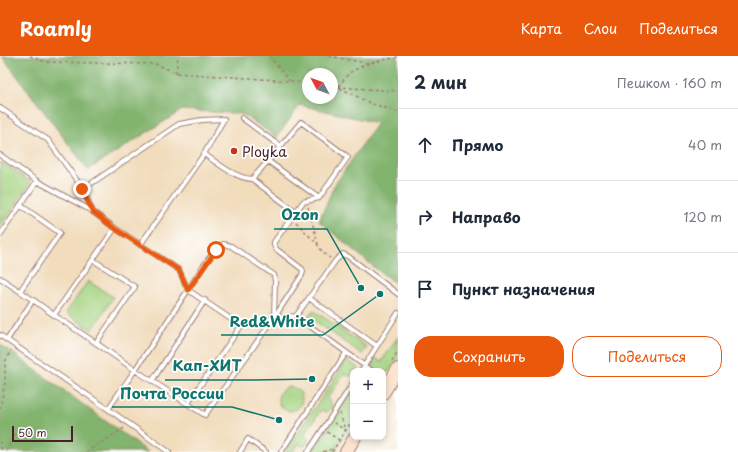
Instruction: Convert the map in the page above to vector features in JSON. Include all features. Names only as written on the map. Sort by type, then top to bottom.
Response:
[{"type":"street","points":[[386,384],[398,369]]},
{"type":"street","points":[[346,452],[350,434]]},
{"type":"lane","points":[[0,108],[48,140],[82,189],[93,212]]},
{"type":"lane","points":[[242,118],[280,146]]},
{"type":"lane","points":[[82,189],[179,124],[202,120],[224,119],[204,154],[140,245]]},
{"type":"lane","points":[[0,278],[135,370],[205,415],[274,318],[302,275],[302,269],[276,249],[274,242],[303,202],[319,198],[347,159],[347,155],[301,122],[252,180]]},
{"type":"lane","points":[[204,154],[238,176],[252,180],[296,212]]},
{"type":"lane","points":[[0,155],[37,181],[93,212],[114,228],[179,270],[188,290],[205,300],[241,326]]},
{"type":"lane","points":[[268,161],[319,198]]},
{"type":"lane","points":[[0,234],[37,181]]},
{"type":"lane","points":[[20,205],[60,232],[20,291]]},
{"type":"lane","points":[[54,315],[114,228]]},
{"type":"lane","points":[[108,409],[219,246],[223,244],[227,245],[275,277],[274,318]]},
{"type":"lane","points":[[296,316],[334,262],[343,254],[398,294]]},
{"type":"lane","points":[[93,260],[134,287],[96,342]]},
{"type":"lane","points":[[308,298],[377,346]]},
{"type":"lane","points":[[7,340],[33,300]]},
{"type":"lane","points":[[152,380],[205,300]]},
{"type":"lane","points":[[362,368],[398,313]]},
{"type":"lane","points":[[188,404],[241,326],[274,318],[296,316],[368,368]]},
{"type":"lane","points":[[0,335],[169,452]]},
{"type":"lane","points":[[281,452],[346,353]]},
{"type":"lane","points":[[308,452],[350,388]]},
{"type":"lane","points":[[240,452],[248,439],[266,452]]},
{"type":"path","points":[[30,56],[46,62],[156,64],[176,73],[290,80],[302,83]]},
{"type":"path","points":[[176,73],[178,56]]},
{"type":"path","points":[[269,56],[290,80]]},
{"type":"path","points":[[330,56],[366,64]]},
{"type":"path","points":[[338,87],[349,73],[366,64],[398,57]]},
{"type":"path","points":[[338,87],[398,91]]},
{"type":"path","points":[[338,87],[370,103],[398,112]]},
{"type":"path","points":[[307,201],[318,245]]},
{"type":"path","points":[[292,218],[318,245],[322,252],[334,262]]},
{"type":"path","points":[[0,408],[5,383],[5,362],[14,344]]},
{"type":"path","points":[[338,406],[350,434]]},
{"type":"path","points":[[329,420],[350,434]]},
{"type":"path","points":[[86,452],[120,431],[128,423]]},
{"type":"path","points":[[322,429],[339,440]]},
{"type":"path","points":[[6,452],[16,432]]},
{"type":"path","points":[[332,452],[339,440],[350,434]]},
{"type":"path","points":[[0,441],[2,452]]},
{"type":"path","points":[[323,452],[334,449]]},
{"type":"green space","points":[[2,56],[398,56],[398,285],[375,268],[319,221],[334,186],[377,123],[300,105],[277,137],[242,114],[182,110],[88,170]]},
{"type":"green space","points":[[1,162],[31,182],[0,227],[0,167]]},
{"type":"green space","points":[[88,281],[113,297],[92,330],[66,313]]},
{"type":"green space","points":[[313,310],[367,347],[362,354],[308,316]]},
{"type":"green space","points":[[398,337],[398,360],[387,373],[386,368],[373,368],[374,357],[381,362]]},
{"type":"green space","points":[[0,344],[148,452],[0,452]]},
{"type":"green space","points":[[347,360],[357,367],[350,368],[350,376],[344,374],[327,399],[331,402],[331,407],[327,412],[321,410],[304,435],[309,439],[306,445],[303,446],[298,444],[293,452],[285,452]]},
{"type":"green space","points":[[290,387],[299,390],[302,399],[299,408],[290,411],[281,408],[278,399],[281,390]]},
{"type":"green space","points":[[350,395],[350,428],[337,447],[336,452],[313,452]]},
{"type":"place","name":"Ployka","points":[[234,151]]},
{"type":"place","name":"Ozon","points":[[361,288]]},
{"type":"place","name":"Red&White","points":[[380,294]]},
{"type":"place","name":"Кап-ХИТ","points":[[312,379]]},
{"type":"place","name":"Почта России","points":[[279,420]]},
{"type":"route","points":[[82,189],[93,212],[114,228],[179,270],[188,290],[216,250]]}]
